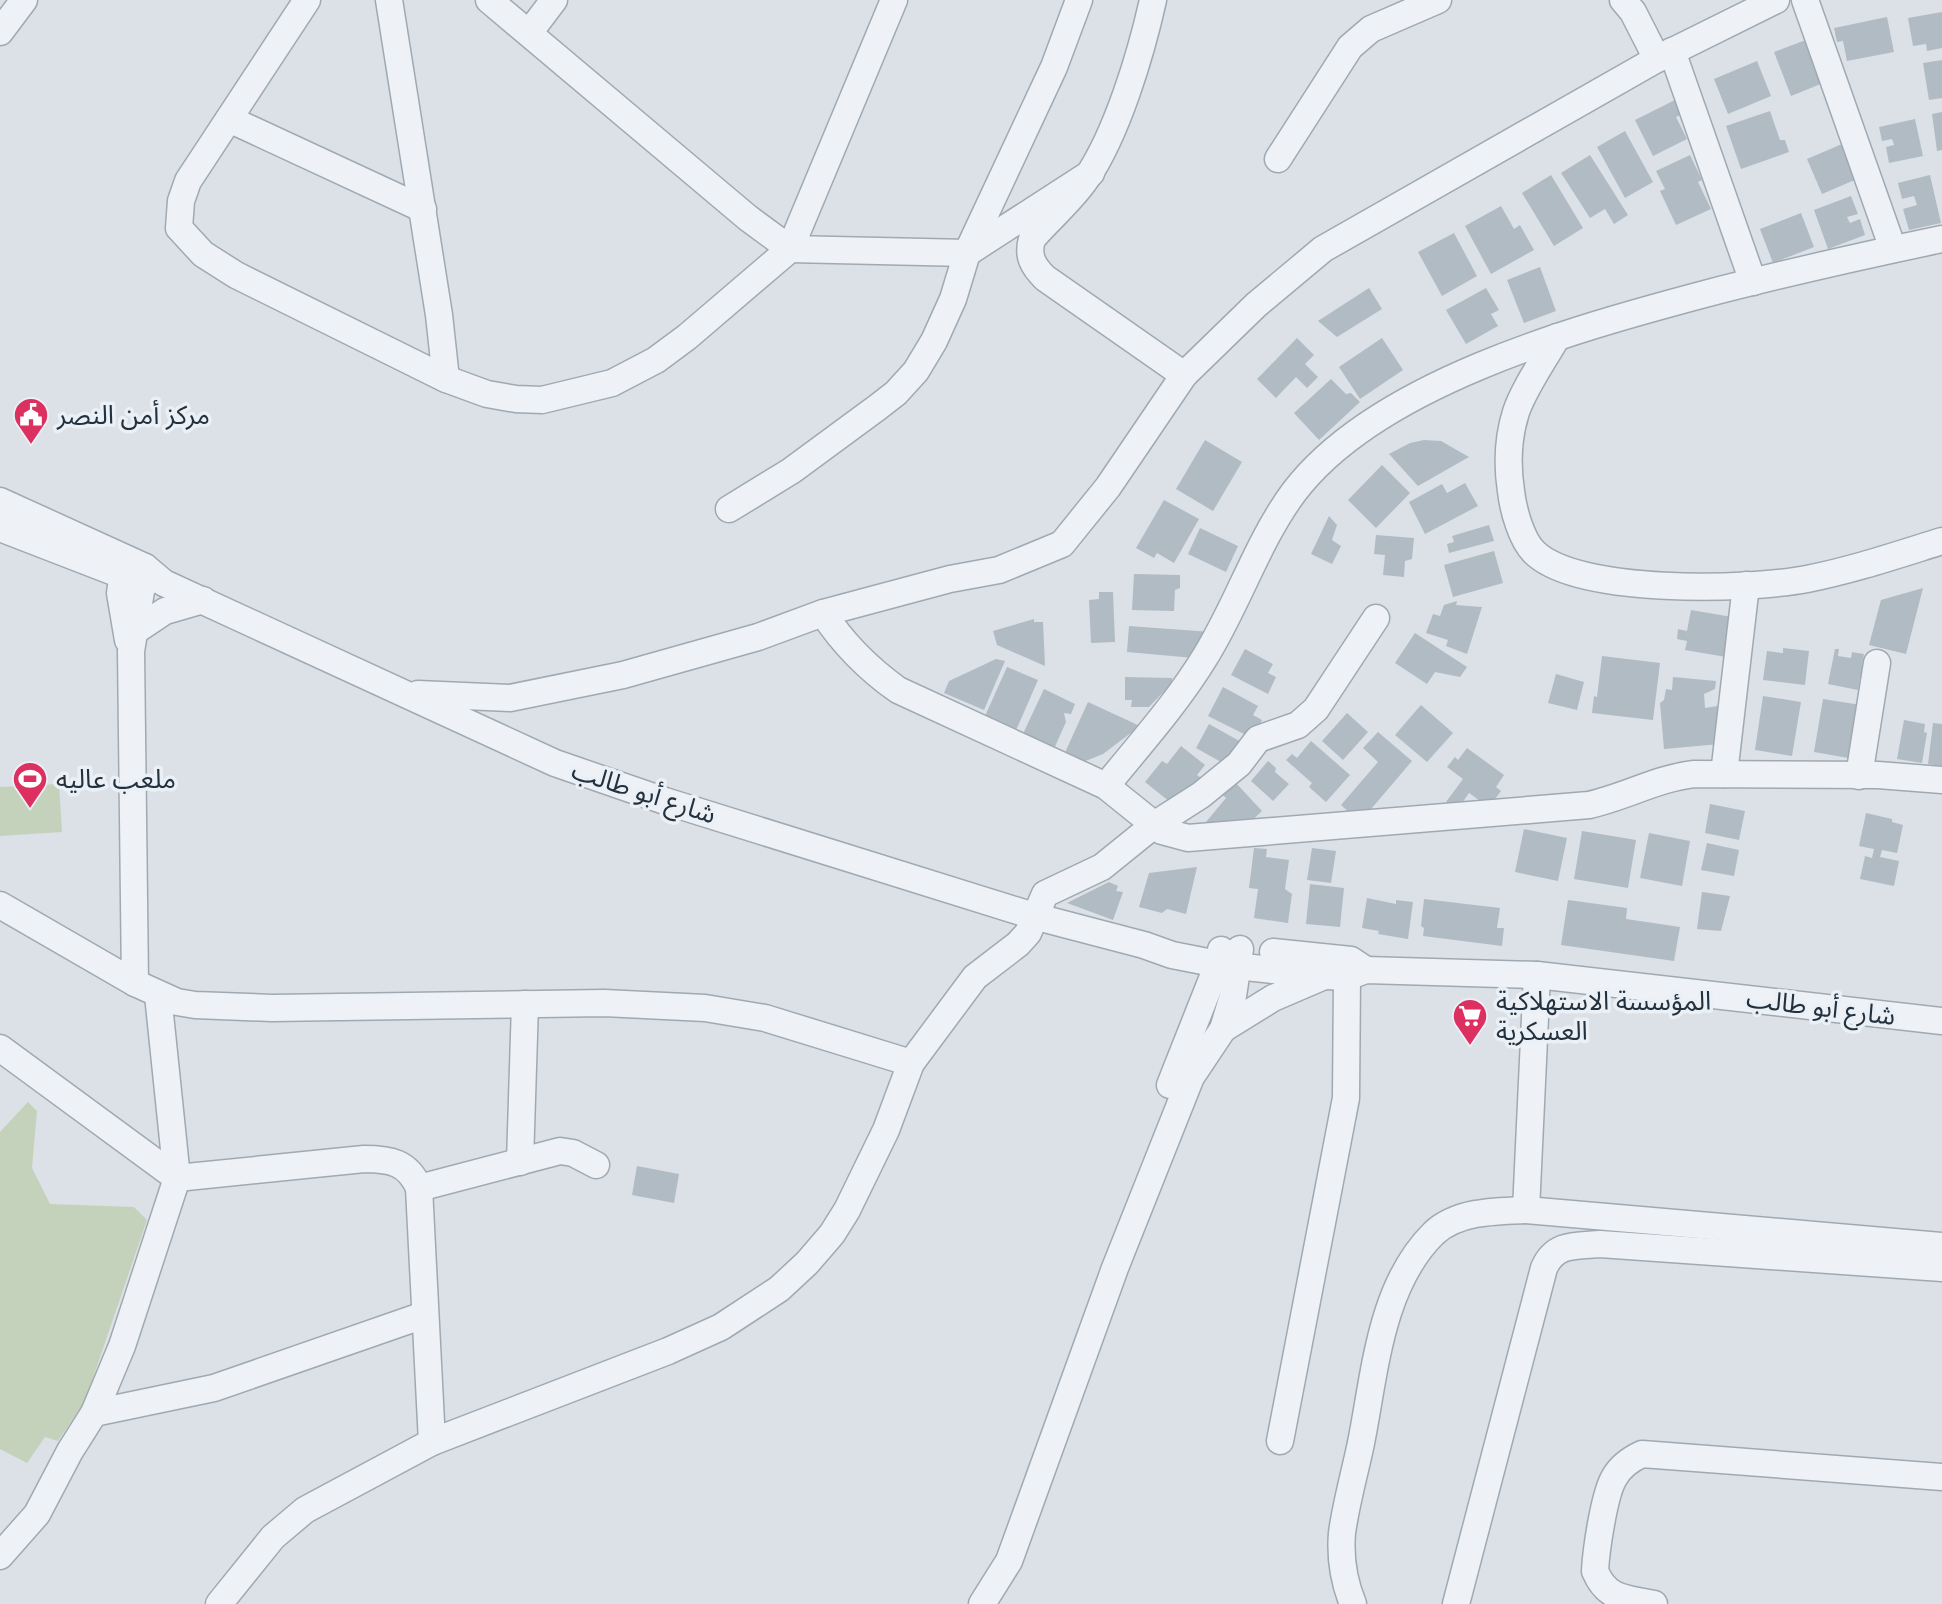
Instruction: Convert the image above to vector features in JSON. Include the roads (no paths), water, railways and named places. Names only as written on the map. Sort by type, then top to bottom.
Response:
[{"type":"street","points":[[0,32],[24,0]]},
{"type":"street","points":[[307,0],[188,181],[181,201],[179,228],[203,254],[236,275],[446,379],[487,394],[542,400],[612,383],[656,360],[790,249],[894,0]]},
{"type":"street","points":[[389,0],[423,209],[446,379]]},
{"type":"street","points":[[489,0],[748,218],[790,249],[967,253],[1091,173]]},
{"type":"street","points":[[529,33],[554,0]]},
{"type":"street","points":[[729,509],[791,471],[896,393],[916,371],[953,299],[967,253],[1054,67],[1079,0]]},
{"type":"street","points":[[1153,0],[1135,66],[1107,141],[1091,173],[1032,239],[1029,250],[1031,260],[1045,278],[1184,375]]},
{"type":"street","points":[[1278,159],[1350,47],[1371,29],[1438,0]]},
{"type":"street","points":[[1623,0],[1665,55],[1753,282]]},
{"type":"street","points":[[407,694],[510,698],[623,675],[758,637],[823,613],[950,579],[999,570],[1062,544],[1108,487],[1184,375],[1256,305],[1323,249],[1665,55],[1776,0]]},
{"type":"street","points":[[1805,0],[1893,249]]},
{"type":"street","points":[[229,119],[423,209]]},
{"type":"street","points":[[1106,786],[1204,658],[1294,493],[1341,445],[1389,411],[1444,381],[1557,337],[1753,282],[1942,239]]},
{"type":"street","points":[[1557,337],[1516,412],[1507,464],[1514,513],[1533,551],[1557,568],[1588,577],[1649,585],[1746,585],[1807,579],[1867,565],[1942,541]]},
{"type":"street","name":"شارع أبو طالب","points":[[0,501],[140,574]]},
{"type":"street","name":"شارع أبو طالب","points":[[0,528],[140,574],[203,600],[555,763],[665,801],[1037,917],[1144,945],[1174,942],[1229,956],[1346,974],[1537,975],[1942,1021]]},
{"type":"street","points":[[0,1556],[37,1514],[63,1462],[94,1413],[122,1346],[177,1178],[146,989],[133,641],[121,611],[140,574]]},
{"type":"street","points":[[1724,774],[1746,585]]},
{"type":"street","points":[[133,641],[165,611],[203,600]]},
{"type":"street","points":[[823,613],[853,654],[898,690],[1106,786],[1162,831],[1188,838],[1589,805],[1682,775],[1859,776],[1942,780]]},
{"type":"street","points":[[219,1604],[285,1524],[313,1505],[432,1442],[668,1351],[721,1327],[779,1289],[832,1234],[847,1210],[886,1130],[911,1063],[975,977],[1018,944],[1037,917],[1045,894],[1102,867],[1154,825],[1220,780],[1239,764],[1258,739],[1298,725],[1316,709],[1376,618]]},
{"type":"street","points":[[1859,776],[1877,663]]},
{"type":"street","points":[[0,905],[146,989],[177,1002],[218,1008],[656,1005],[765,1018],[911,1063]]},
{"type":"street","points":[[971,1602],[1009,1561],[1115,1268],[1191,1077],[1223,1029],[1233,996],[1229,956]]},
{"type":"street","points":[[971,1602],[993,1556],[1101,1262],[1229,956]]},
{"type":"street","name":"شارع أبو طالب","points":[[1229,956],[1351,960],[1346,974]]},
{"type":"street","points":[[1223,1029],[1273,998],[1346,974],[1346,1098],[1280,1441]]},
{"type":"street","points":[[1526,1210],[1537,975]]},
{"type":"street","points":[[520,1162],[525,1004]]},
{"type":"street","points":[[0,1048],[177,1178],[343,1160],[377,1159],[406,1167],[419,1188],[432,1442]]},
{"type":"street","points":[[419,1188],[560,1151],[573,1153],[596,1165]]},
{"type":"street","points":[[1353,1604],[1345,1583],[1342,1534],[1385,1323],[1401,1280],[1415,1254],[1437,1231],[1464,1216],[1526,1210],[1942,1246]]},
{"type":"street","points":[[1456,1604],[1544,1268],[1550,1255],[1565,1247],[1600,1244],[1942,1268]]},
{"type":"street","points":[[94,1413],[214,1388],[424,1315]]},
{"type":"street","points":[[1654,1604],[1612,1595],[1595,1571],[1609,1490],[1614,1476],[1632,1458],[1642,1454],[1942,1477]]},
{"type":"place","name":"مركز أمن النصر","points":[[31,446]]},
{"type":"place","name":"ملعب عاليه","points":[[30,810]]},
{"type":"place","name":"المؤسسة الاستهلاكية العسكرية","points":[[1470,1047]]}]
